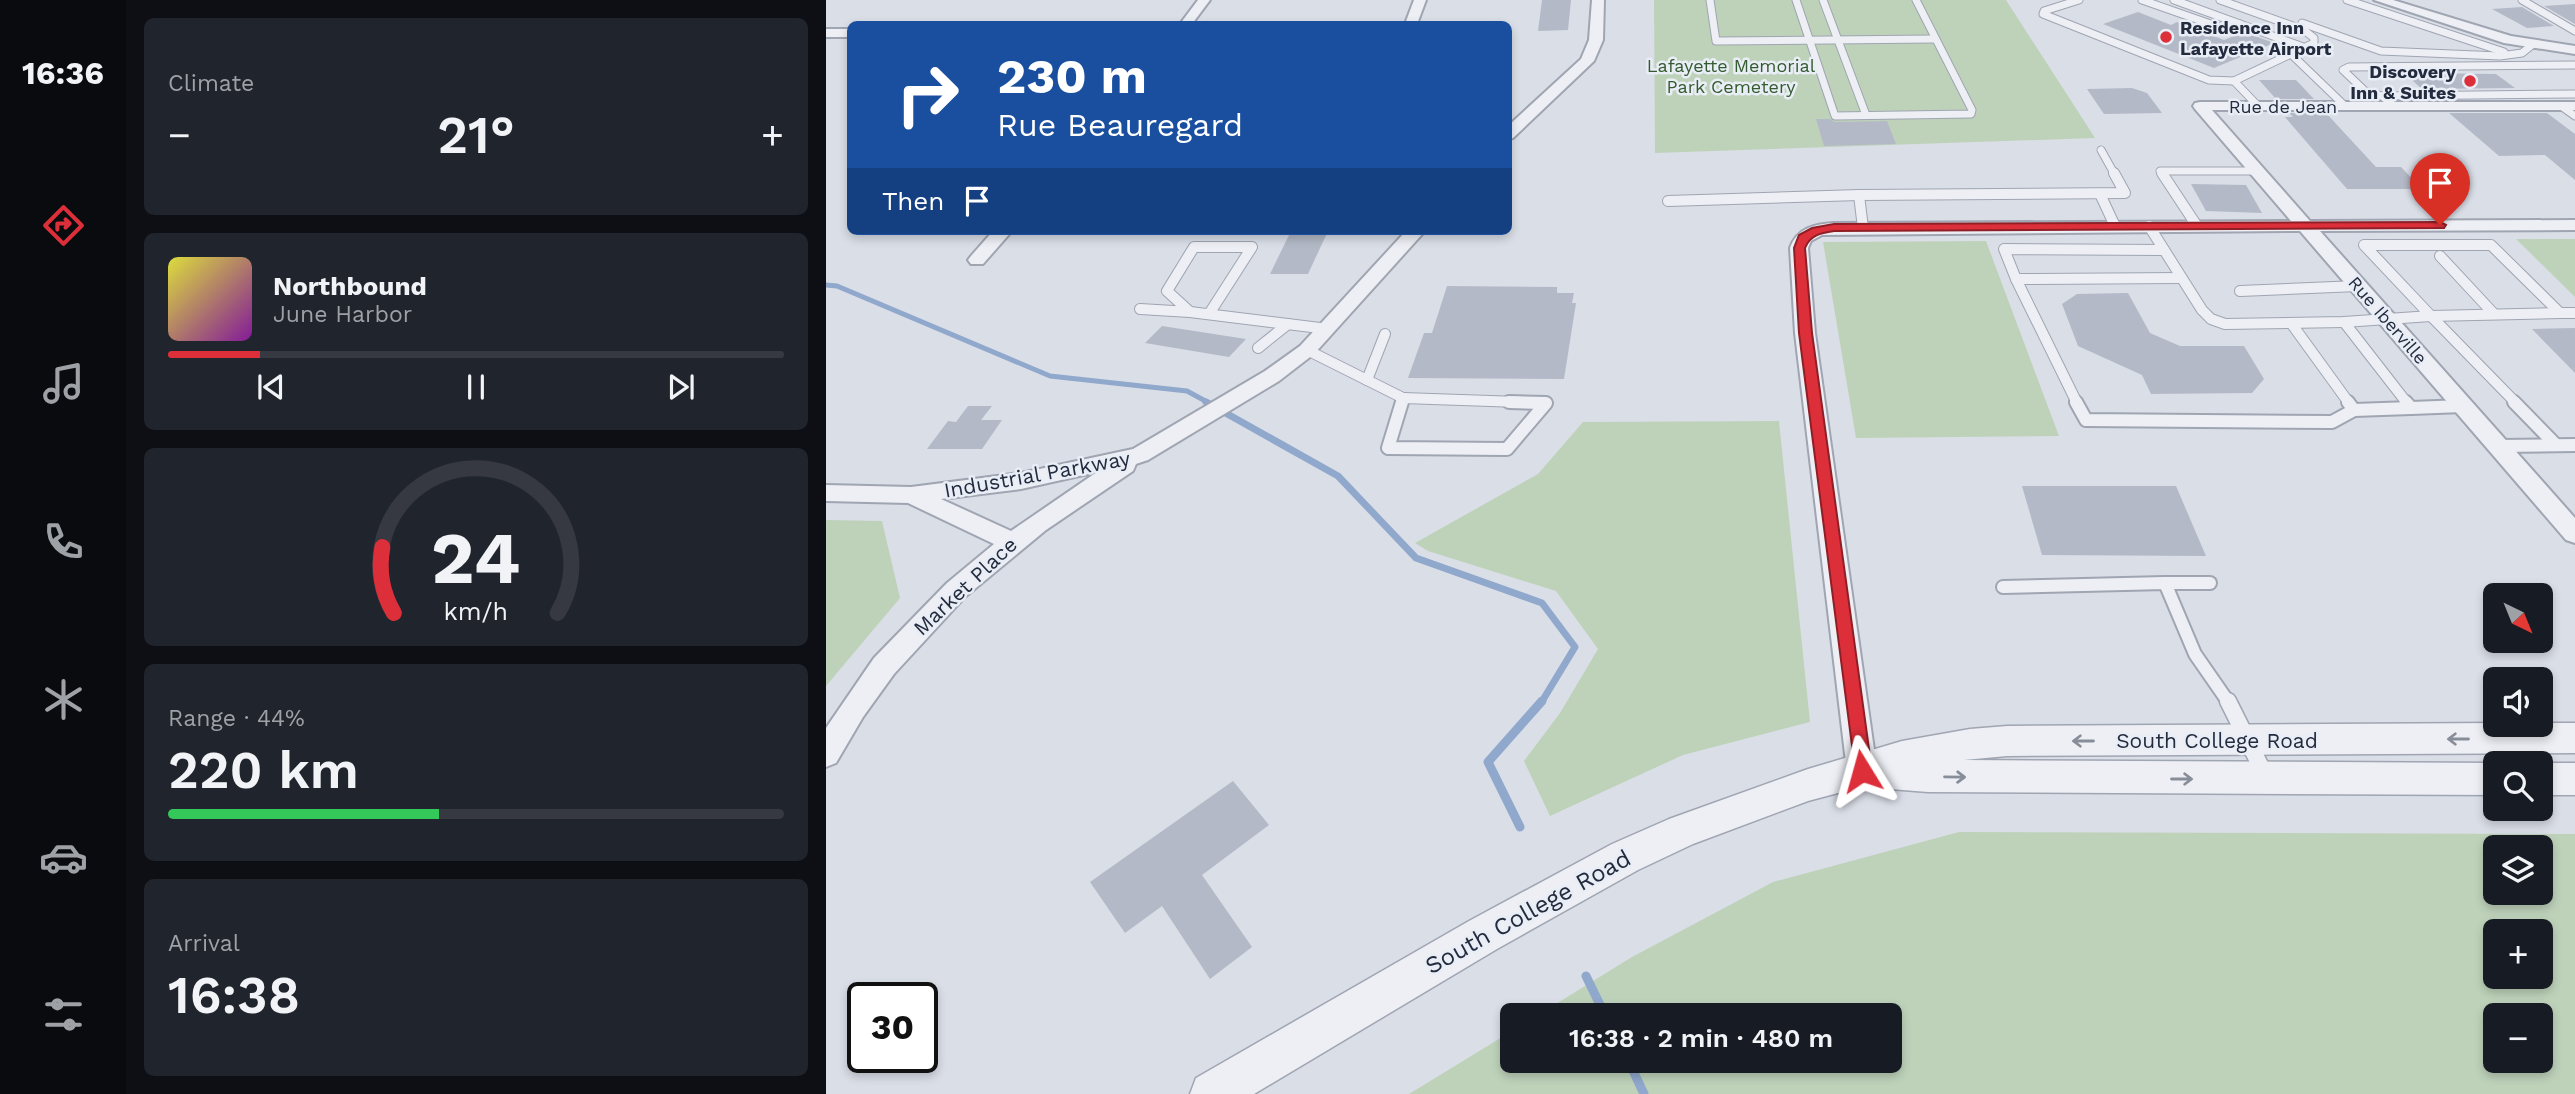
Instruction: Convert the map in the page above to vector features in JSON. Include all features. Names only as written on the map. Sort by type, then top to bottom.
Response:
[{"type":"street","points":[[1188,21],[1204,0]]},
{"type":"street","points":[[1412,21],[1420,0]]},
{"type":"street","points":[[1515,122],[1587,61],[1597,40],[1598,0]]},
{"type":"street","points":[[2380,0],[2490,35],[2572,52]]},
{"type":"street","points":[[826,33],[847,33]]},
{"type":"street","name":"Rue de Jean","points":[[2200,106],[2568,106]]},
{"type":"street","name":"Rue Iberville","points":[[2200,106],[2575,534]]},
{"type":"street","points":[[1862,771],[1805,333],[1799,248],[1810,233],[1825,229],[1863,228],[2575,225]]},
{"type":"street","points":[[977,260],[999,235]]},
{"type":"street","name":"Industrial Parkway","points":[[826,493],[911,495],[1021,481],[1148,451],[1272,376],[1307,350],[1412,235]]},
{"type":"street","name":"Market Place","points":[[826,754],[854,708],[914,633],[961,585],[1011,542],[1148,451]]},
{"type":"street","name":"Industrial Parkway","points":[[911,495],[1011,542]]},
{"type":"street","name":"South College Road","points":[[1212,1094],[1471,942],[1625,857],[1719,816],[1808,785],[1902,757],[1970,744],[2007,741],[2575,738]]},
{"type":"street","name":"South College Road","points":[[1862,771],[1968,777],[2483,779]]},
{"type":"street","points":[[2553,779],[2575,779]]},
{"type":"lane","points":[[1710,0],[1716,41],[1934,39]]},
{"type":"lane","points":[[1796,0],[1835,116],[1971,114],[1972,110],[1916,0]]},
{"type":"lane","points":[[1823,0],[1866,115]]},
{"type":"lane","points":[[2078,0],[2044,11],[2043,14],[2196,76],[2222,82],[2234,81],[2314,43],[2314,38],[2304,30],[2220,0]]},
{"type":"lane","points":[[2142,0],[2222,28],[2240,24]]},
{"type":"lane","points":[[2174,0],[2306,48]]},
{"type":"lane","points":[[2347,0],[2514,55]]},
{"type":"lane","points":[[2522,0],[2575,31]]},
{"type":"lane","points":[[2236,6],[2247,4],[2381,51],[2514,55],[2522,53],[2532,45]]},
{"type":"lane","points":[[2291,54],[2345,106]]},
{"type":"lane","points":[[2575,65],[2349,67],[2343,70],[2365,91],[2382,96],[2575,94]]},
{"type":"lane","points":[[2234,81],[2258,106]]},
{"type":"lane","points":[[2382,96],[2394,106]]},
{"type":"lane","points":[[2568,106],[2575,116]]},
{"type":"lane","points":[[1668,201],[1859,195],[2125,193],[2101,150]]},
{"type":"lane","points":[[2197,226],[2160,171],[2257,171]]},
{"type":"lane","points":[[2100,194],[2115,226]]},
{"type":"lane","points":[[1859,195],[1863,228]]},
{"type":"lane","points":[[2413,225],[2432,245]]},
{"type":"lane","points":[[2148,226],[2202,310],[2211,319],[2225,324],[2575,313]]},
{"type":"lane","points":[[1995,227],[2042,337],[2086,420],[2332,422],[2354,410],[2463,406]]},
{"type":"lane","points":[[2555,444],[2364,244],[2491,245],[2560,313]]},
{"type":"lane","points":[[1190,312],[1167,291],[1194,247],[1252,247],[1209,314]]},
{"type":"lane","points":[[2004,249],[2164,250]]},
{"type":"lane","points":[[2440,257],[2494,314]]},
{"type":"lane","points":[[2016,279],[2182,278]]},
{"type":"lane","points":[[2240,291],[2358,286]]},
{"type":"lane","points":[[1140,309],[1209,314],[1328,329]]},
{"type":"lane","points":[[2344,322],[2411,408]]},
{"type":"lane","points":[[2291,323],[2354,410]]},
{"type":"lane","points":[[1258,348],[1289,324]]},
{"type":"lane","points":[[1367,380],[1385,334]]},
{"type":"lane","points":[[1307,350],[1403,398],[1546,402],[1507,449],[1388,448],[1403,398]]},
{"type":"lane","points":[[2499,446],[2575,445]]},
{"type":"lane","points":[[2165,583],[2195,654],[2236,712],[2267,778]]},
{"type":"lane","points":[[2003,587],[2210,583]]},
{"type":"green space","name":"Lafayette Memorial Park Cemetery","points":[[1654,0],[2006,0],[2095,138],[1655,153]]},
{"type":"green space","points":[[2516,239],[2575,239],[2575,297]]},
{"type":"green space","points":[[1986,241],[2059,436],[1856,438],[1823,242]]},
{"type":"green space","points":[[1779,421],[1810,722],[1683,755],[1550,816],[1524,761],[1560,713],[1598,649],[1556,591],[1428,551],[1415,543],[1538,474],[1583,422]]},
{"type":"green space","points":[[826,520],[882,521],[900,598],[826,686]]},
{"type":"green space","points":[[1959,832],[2575,834],[2575,1094],[1409,1094],[1500,1038],[1500,1073],[1902,1073],[1902,1003],[1557,1003],[1632,957],[1773,882]]},
{"type":"building","points":[[1542,0],[1571,0],[1568,30],[1538,31]]},
{"type":"building","points":[[2575,4],[2575,24],[2544,6]]},
{"type":"building","points":[[2522,7],[2554,26],[2527,28],[2492,9]]},
{"type":"building","name":"Residence Inn Lafayette Airport","points":[[2138,12],[2171,25],[2177,22],[2224,40],[2244,32],[2274,43],[2214,68],[2103,24]]},
{"type":"building","points":[[2404,73],[2496,74],[2515,88],[2422,89]]},
{"type":"building","points":[[2259,80],[2296,80],[2314,99],[2276,99]]},
{"type":"building","points":[[2132,88],[2147,93],[2162,113],[2104,114],[2087,89]]},
{"type":"building","points":[[2289,113],[2326,113],[2376,167],[2401,167],[2422,189],[2347,189],[2285,117],[2293,117]]},
{"type":"building","points":[[2449,113],[2547,113],[2575,134],[2575,180],[2545,155],[2499,156]]},
{"type":"building","points":[[1816,119],[1830,119],[1835,122],[1887,121],[1896,144],[1824,146]]},
{"type":"building","points":[[2191,184],[2246,185],[2262,213],[2206,211]]},
{"type":"building","points":[[1289,235],[1326,235],[1308,274],[1270,274]]},
{"type":"building","points":[[1447,286],[1557,287],[1557,293],[1574,293],[1572,303],[1576,303],[1564,379],[1408,378],[1424,333],[1432,333]]},
{"type":"building","points":[[2128,293],[2150,333],[2180,346],[2244,346],[2264,379],[2252,393],[2151,394],[2142,375],[2078,346],[2062,304],[2077,294]]},
{"type":"building","points":[[1162,326],[1246,339],[1229,357],[1145,343]]},
{"type":"building","points":[[2575,328],[2575,373],[2532,329]]},
{"type":"building","points":[[968,406],[992,406],[981,420],[1002,420],[982,449],[927,449],[948,421],[956,422]]},
{"type":"building","points":[[2022,486],[2176,486],[2206,556],[2042,555]]},
{"type":"building","points":[[1233,781],[1269,825],[1202,875],[1252,947],[1210,979],[1162,906],[1125,933],[1090,882]]},
{"type":"waterway","points":[[826,285],[837,286],[1050,376],[1187,391],[1209,403]]},
{"type":"waterway","points":[[1206,402],[1338,476],[1416,558],[1542,603],[1575,647],[1541,703]]},
{"type":"waterway","points":[[1520,827],[1488,762],[1542,701]]},
{"type":"waterway","points":[[1586,976],[1599,1003]]},
{"type":"waterway","points":[[1634,1073],[1644,1094]]},
{"type":"place","name":"Residence Inn Lafayette Airport","points":[[2166,37]]},
{"type":"place","name":"Discovery Inn & Suites","points":[[2470,81]]},
{"type":"route","points":[[1862,771],[1805,333],[1799,248],[1804,238],[1816,230],[1834,228],[2440,225]]}]
